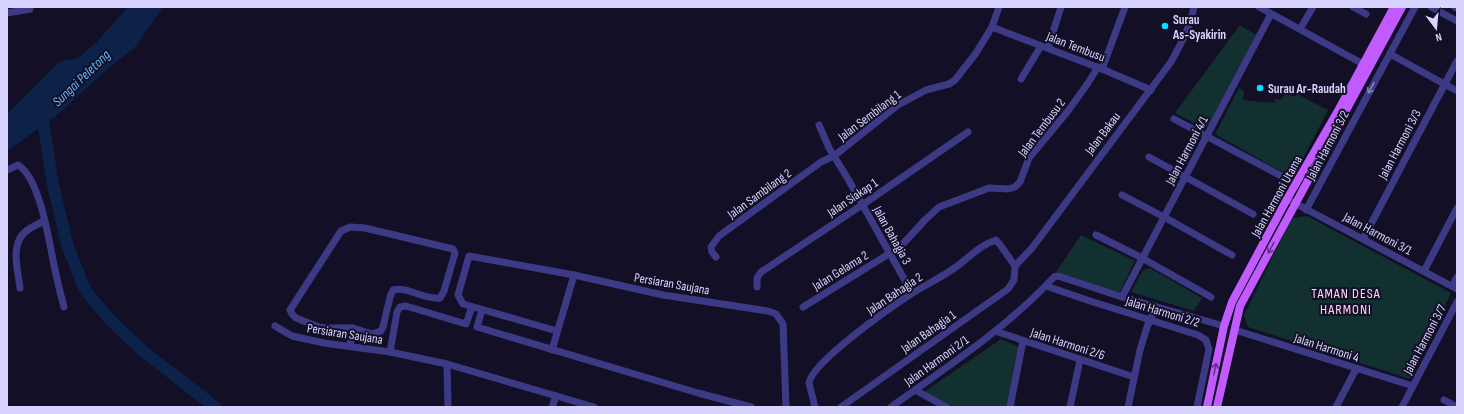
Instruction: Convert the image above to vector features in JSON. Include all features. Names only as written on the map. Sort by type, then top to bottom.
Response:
[{"type":"main road","name":"Jalan Harmoni Utama","points":[[1207,407],[1224,326],[1232,302],[1287,199],[1339,109],[1394,7]]},
{"type":"main road","name":"Jalan Harmoni Utama","points":[[1216,407],[1240,306],[1402,7]]},
{"type":"street","name":"Jalan Sembilang 1","points":[[838,153],[898,105],[926,90],[949,84],[955,80],[976,53],[993,23],[999,7]]},
{"type":"street","points":[[1021,80],[1047,45],[1061,7]]},
{"type":"street","name":"Jalan Tembusu 2","points":[[890,253],[907,240],[939,207],[989,188],[1008,189],[1015,187],[1020,182],[1030,158],[1102,66],[1125,7]]},
{"type":"street","name":"Jalan Bakau","points":[[1015,266],[1032,248],[1171,62],[1183,41],[1194,7]]},
{"type":"street","points":[[1258,7],[1363,64]]},
{"type":"street","points":[[1300,29],[1313,7]]},
{"type":"street","points":[[1353,7],[1366,14]]},
{"type":"street","name":"Jalan Harmoni 3/2","points":[[1306,210],[1415,7]]},
{"type":"street","points":[[1431,7],[1457,21]]},
{"type":"street","points":[[7,12],[30,9]]},
{"type":"street","name":"Jalan Harmoni 4/1","points":[[1122,296],[1271,14]]},
{"type":"street","name":"Jalan Tembusu","points":[[993,23],[1102,66],[1151,90]]},
{"type":"street","points":[[1390,54],[1457,91]]},
{"type":"street","name":"Jalan Harmoni 3/3","points":[[1363,239],[1457,61]]},
{"type":"street","points":[[1174,119],[1289,180]]},
{"type":"street","name":"Jalan Bahagia 3","points":[[819,125],[829,148],[838,153],[863,205],[912,293]]},
{"type":"street","name":"Jalan Siakap 1","points":[[757,287],[757,278],[761,272],[863,205],[968,132]]},
{"type":"street","name":"Jalan Sambilang 2","points":[[716,257],[712,252],[711,247],[719,236],[821,162],[838,153]]},
{"type":"street","points":[[1149,158],[1253,214]]},
{"type":"street","points":[[7,170],[18,165],[27,173],[39,200],[64,307]]},
{"type":"street","points":[[1122,195],[1232,255]]},
{"type":"street","name":"Jalan Harmoni 3/1","points":[[1287,199],[1455,287]]},
{"type":"street","points":[[1424,271],[1457,208]]},
{"type":"street","points":[[20,288],[16,251],[19,240],[24,232],[44,221]]},
{"type":"street","points":[[350,227],[365,228],[453,249],[455,253],[444,291],[440,298],[433,298],[400,288],[393,290],[381,331],[372,334],[353,328],[319,327],[296,318],[290,310],[342,231],[350,227]]},
{"type":"street","points":[[1096,235],[1142,258],[1211,297]]},
{"type":"street","name":"Jalan Bahagia 2","points":[[815,407],[809,383],[814,373],[853,336],[912,293],[954,269],[988,243],[996,240],[1015,266]]},
{"type":"street","name":"Jalan Gelama 2","points":[[803,307],[890,253]]},
{"type":"street","name":"Persiaran Saujana","points":[[390,352],[400,307],[406,306],[466,324],[472,307],[463,304],[458,295],[469,256],[574,275],[663,295],[768,311],[776,314],[784,324],[786,407]]},
{"type":"street","name":"Jalan Bahagia 1","points":[[841,407],[1008,289],[1014,280],[1015,266]]},
{"type":"street","points":[[552,350],[574,275]]},
{"type":"street","points":[[1046,286],[1054,277],[1058,276],[1224,326]]},
{"type":"street","points":[[1455,287],[1457,277]]},
{"type":"street","name":"Jalan Harmoni 2/2","points":[[1046,286],[1148,321],[1203,336],[1209,349],[1197,407]]},
{"type":"street","name":"Jalan Harmoni 2/1","points":[[891,407],[995,331],[1046,286]]},
{"type":"street","name":"Jalan Harmoni 3/7","points":[[1402,407],[1457,302]]},
{"type":"street","points":[[1128,407],[1134,377],[1153,305]]},
{"type":"street","points":[[472,307],[557,331]]},
{"type":"street","points":[[482,310],[477,328],[698,393],[751,407]]},
{"type":"street","name":"Persiaran Saujana","points":[[275,326],[292,336],[324,344],[390,352],[447,364],[594,407]]},
{"type":"street","points":[[350,346],[353,328]]},
{"type":"street","name":"Jalan Harmoni 4","points":[[1235,330],[1413,386]]},
{"type":"street","name":"Jalan Harmoni 2/6","points":[[995,331],[1134,377]]},
{"type":"street","points":[[1010,407],[1023,341]]},
{"type":"street","points":[[1070,407],[1080,360]]},
{"type":"street","points":[[447,364],[448,407]]},
{"type":"street","points":[[1336,407],[1356,369]]},
{"type":"street","points":[[915,390],[946,407]]},
{"type":"street","points":[[552,407],[556,396]]},
{"type":"street","points":[[1444,400],[1457,407]]},
{"type":"green space","points":[[1240,25],[1256,35],[1209,126],[1204,128],[1175,113]]},
{"type":"green space","points":[[1239,88],[1244,91],[1243,100],[1275,103],[1275,99],[1281,100],[1286,93],[1295,97],[1297,94],[1328,110],[1293,178],[1215,134]]},
{"type":"green space","points":[[1307,216],[1451,293],[1410,379],[1248,327],[1244,315],[1292,218]]},
{"type":"green space","points":[[1081,235],[1135,261],[1119,293],[1056,272]]},
{"type":"green space","points":[[1150,268],[1202,298],[1194,311],[1131,292],[1143,270]]},
{"type":"green space","points":[[1001,339],[1019,347],[1008,407],[953,407],[924,392]]},
{"type":"water","name":"Sungai Peletong","points":[[128,7],[163,7],[135,47],[103,73],[56,116],[7,151],[7,114],[60,61],[78,58],[96,43]]},
{"type":"waterway","points":[[42,116],[53,185],[67,244],[85,290],[110,320],[143,351],[215,407]]},
{"type":"place","name":"Surau As-Syakirin","points":[[1165,26]]},
{"type":"place","name":"Surau Ar-Raudah","points":[[1260,88]]},
{"type":"district","name":"TAMAN DESA HARMONI","points":[[1346,302]]}]
